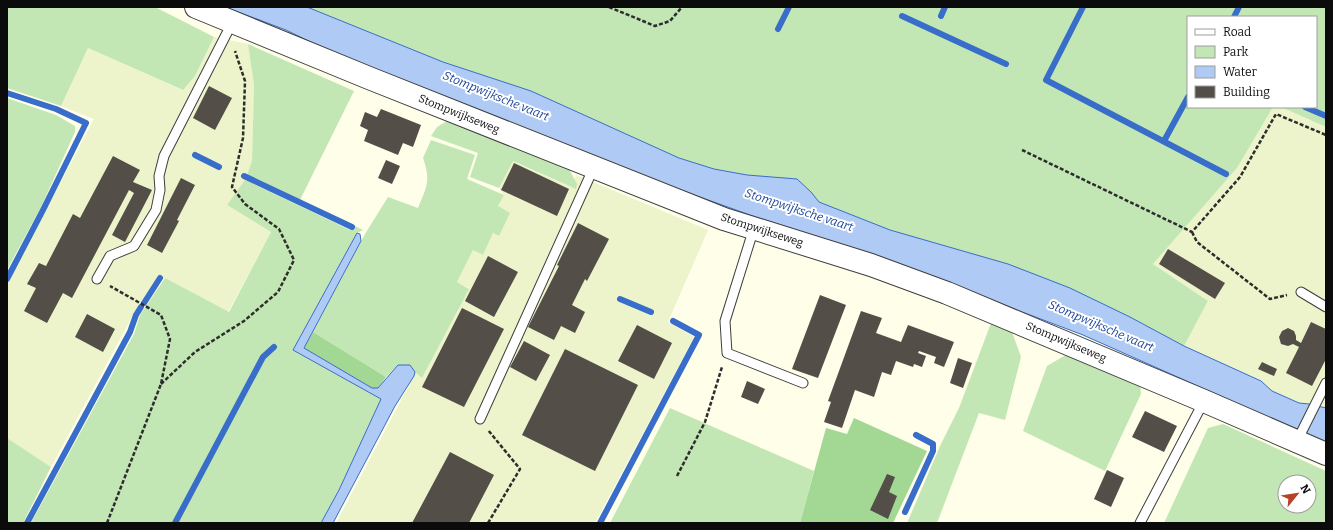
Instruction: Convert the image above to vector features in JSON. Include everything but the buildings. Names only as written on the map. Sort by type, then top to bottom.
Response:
[{"type":"street","name":"Stompwijkseweg","points":[[196,7],[369,78],[724,219],[871,265],[947,293],[1204,401],[1299,437],[1326,454]]},
{"type":"lane","points":[[98,279],[110,256],[134,246],[156,210],[160,190],[159,176],[164,156],[233,21]]},
{"type":"lane","points":[[480,419],[594,167]]},
{"type":"lane","points":[[754,228],[725,321],[726,353],[803,383]]},
{"type":"lane","points":[[1301,292],[1326,307]]},
{"type":"lane","points":[[1299,437],[1326,383]]},
{"type":"lane","points":[[1140,523],[1204,401]]},
{"type":"path","points":[[609,7],[655,26],[670,21],[682,7]]},
{"type":"path","points":[[161,384],[195,352],[244,321],[278,292],[294,260],[278,229],[245,204],[232,188],[242,138],[245,81],[234,46],[233,21]]},
{"type":"path","points":[[1192,232],[1240,177],[1276,114],[1326,135]]},
{"type":"path","points":[[1022,150],[1192,232],[1197,242],[1270,299],[1301,292]]},
{"type":"path","points":[[98,279],[161,314],[170,339],[161,384],[107,523]]},
{"type":"path","points":[[677,476],[705,422],[726,353]]},
{"type":"path","points":[[480,419],[520,469],[488,523]]},
{"type":"green space","points":[[7,7],[155,7],[214,37],[195,76],[183,90],[88,48],[61,106],[7,88]]},
{"type":"green space","points":[[307,7],[1326,7],[1326,127],[1283,108],[1317,108],[1317,16],[1187,16],[1187,108],[1272,108],[1237,168],[1153,264],[1208,301],[1184,346],[1130,317],[1008,264],[890,230],[819,202],[797,179],[747,175],[714,169],[679,158],[531,91],[443,62]]},
{"type":"green space","points":[[214,37],[248,44],[254,85],[252,161],[246,179],[227,205],[271,232],[228,312],[158,275],[134,313],[51,467],[7,438],[7,285],[94,119],[61,106],[88,48],[182,90],[195,76]]},
{"type":"green space","points":[[248,44],[354,91],[300,200],[247,175],[252,161],[254,85]]},
{"type":"green space","points":[[7,98],[56,115],[75,126],[75,132],[41,207],[7,270]]},
{"type":"green space","points":[[1272,108],[1283,108],[1326,127],[1326,408],[1299,403],[1272,391],[1261,381],[1184,346],[1208,301],[1153,264],[1237,168]]},
{"type":"green space","points":[[447,121],[569,169],[577,184],[576,189],[513,161],[499,188],[470,177],[478,153],[431,136],[437,127]]},
{"type":"green space","points":[[431,140],[475,155],[467,179],[504,195],[498,206],[510,213],[499,236],[493,233],[483,255],[473,250],[457,282],[469,289],[422,378],[410,365],[398,365],[386,377],[313,332],[365,234],[388,197],[418,208],[427,183],[427,172],[423,158]]},
{"type":"green space","points":[[512,161],[571,187],[576,175],[708,230],[668,322],[694,337],[595,523],[336,523],[415,372],[422,378],[469,288],[457,282],[473,250],[483,255],[493,233],[499,236],[498,206],[504,195],[499,188]]},
{"type":"green space","points":[[245,180],[350,230],[355,226],[363,230],[357,233],[293,350],[381,399],[339,490],[321,523],[31,523],[134,334],[140,315],[165,278],[229,312],[271,232],[227,205]]},
{"type":"green space","points":[[991,323],[1012,332],[1021,357],[1005,420],[979,413],[937,523],[907,523],[941,444],[959,408]]},
{"type":"green space","points":[[313,332],[386,377],[378,388],[372,388],[304,348]]},
{"type":"green space","points":[[1069,353],[1140,384],[1141,394],[1105,471],[1023,431],[1047,366]]},
{"type":"green space","points":[[670,408],[814,471],[800,523],[610,523]]},
{"type":"green space","points":[[854,418],[927,451],[893,523],[800,523],[826,428],[847,434]]},
{"type":"green space","points":[[1223,424],[1326,471],[1326,523],[1164,523],[1208,428]]},
{"type":"green space","points":[[7,438],[51,467],[23,523],[7,523]]},
{"type":"water","name":"Stompwijksche vaart","points":[[225,7],[307,7],[443,62],[531,91],[679,158],[714,169],[747,175],[797,179],[819,202],[890,230],[1008,264],[1070,288],[1130,317],[1184,346],[1261,381],[1272,391],[1299,403],[1326,408],[1326,443],[1083,335],[856,249],[750,215],[644,177],[331,52],[286,30]]},
{"type":"water","points":[[357,233],[360,234],[361,241],[304,348],[372,388],[378,388],[398,365],[410,365],[415,372],[395,406],[333,523],[321,523],[339,490],[381,399],[293,350]]},
{"type":"waterway","points":[[778,29],[789,7]]},
{"type":"waterway","points":[[941,16],[945,7]]},
{"type":"waterway","points":[[1083,7],[1046,80],[1226,174]]},
{"type":"waterway","points":[[1234,16],[1239,7]]},
{"type":"waterway","points":[[902,16],[1006,64]]},
{"type":"waterway","points":[[7,93],[56,109],[86,123],[7,279]]},
{"type":"waterway","points":[[1164,141],[1187,99]]},
{"type":"waterway","points":[[1307,108],[1326,116]]},
{"type":"waterway","points":[[195,155],[219,167]]},
{"type":"waterway","points":[[244,176],[352,227]]},
{"type":"waterway","points":[[144,303],[160,278]]},
{"type":"waterway","points":[[620,299],[651,312]]},
{"type":"waterway","points":[[27,523],[130,332],[136,315],[141,307]]},
{"type":"waterway","points":[[600,523],[699,335],[673,321]]},
{"type":"waterway","points":[[175,523],[263,357],[274,347]]},
{"type":"waterway","points":[[905,512],[933,451],[933,444],[916,435]]}]
